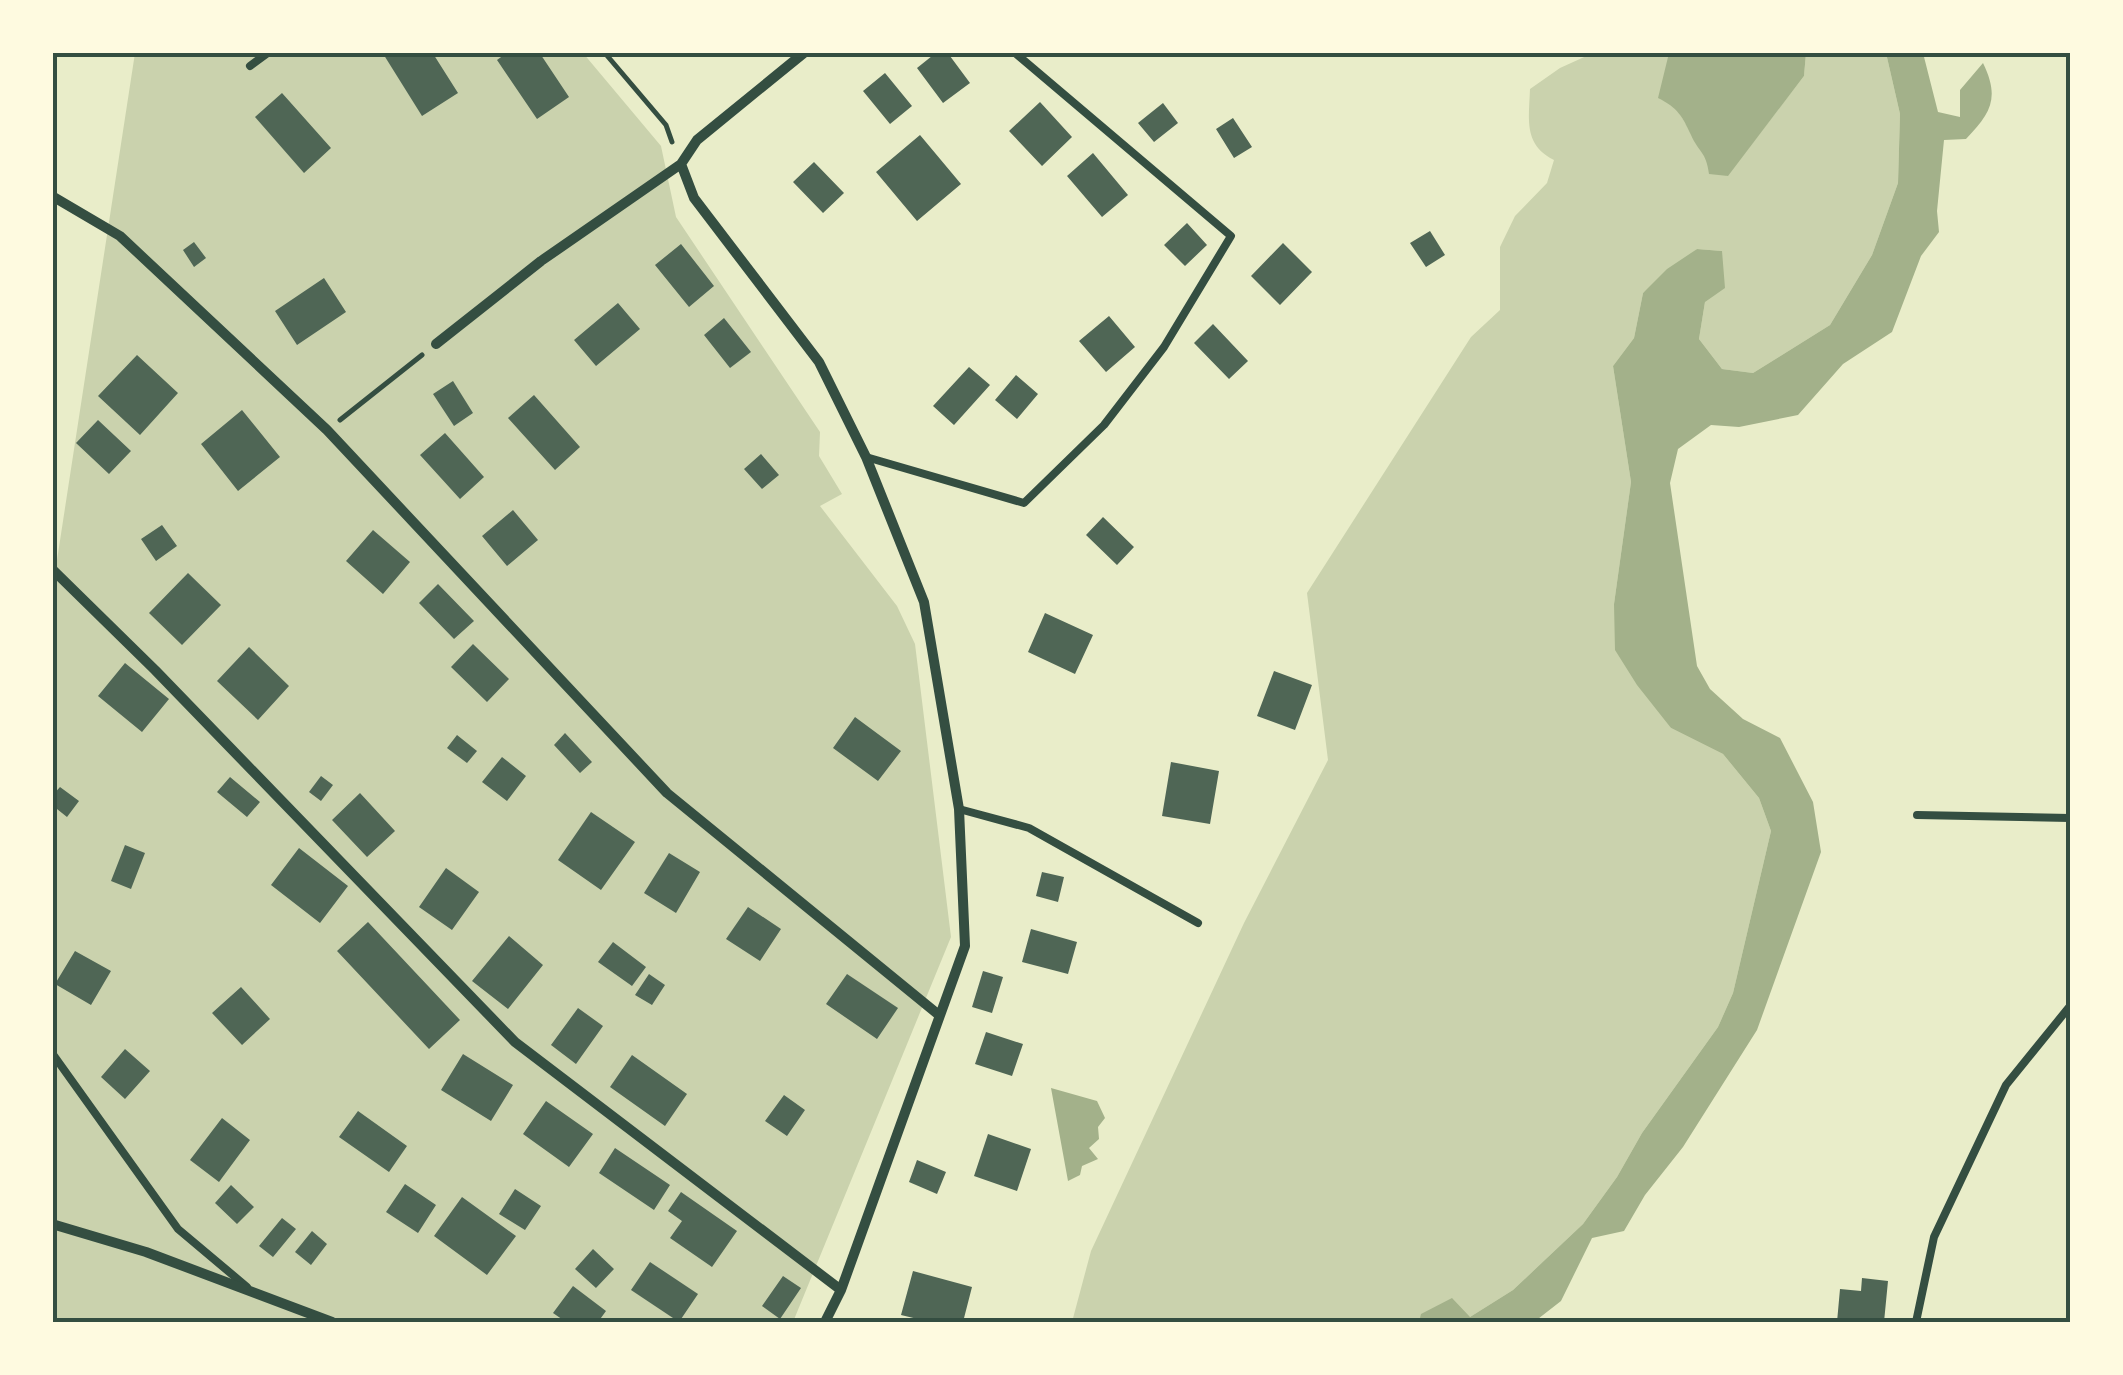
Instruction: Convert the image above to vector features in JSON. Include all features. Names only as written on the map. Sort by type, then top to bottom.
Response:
[{"type":"street","points":[[436,344],[541,261],[681,164],[698,140],[805,52]]},
{"type":"street","points":[[681,164],[694,198],[818,362],[866,457],[924,602],[959,809],[966,946],[841,1290],[825,1322]]},
{"type":"street","points":[[52,196],[120,236],[327,430],[667,793],[938,1015]]},
{"type":"street","points":[[52,568],[515,1042],[841,1290]]},
{"type":"street","points":[[52,1224],[146,1252],[332,1322]]},
{"type":"lane","points":[[250,66],[269,52]]},
{"type":"lane","points":[[866,457],[1024,503],[1104,425],[1164,348],[1231,236],[1014,52]]},
{"type":"lane","points":[[959,809],[1029,828],[1198,923]]},
{"type":"lane","points":[[1917,815],[2070,818]]},
{"type":"lane","points":[[1916,1322],[1934,1236],[2006,1085],[2070,1006]]},
{"type":"lane","points":[[52,1053],[178,1229],[251,1290]]},
{"type":"path","points":[[604,52],[666,124],[681,164]]},
{"type":"path","points":[[327,430],[436,344]]},
{"type":"shaded area","points":[[135,53],[583,53],[661,146],[676,217],[820,432],[819,456],[842,494],[820,506],[897,606],[915,644],[951,937],[793,1322],[53,1322],[53,586]]},
{"type":"shaded area","points":[[1593,53],[1669,53],[1668,71],[1676,105],[1693,136],[1727,176],[1804,76],[1806,53],[1886,53],[1900,114],[1898,183],[1872,255],[1830,325],[1753,373],[1722,369],[1699,339],[1705,302],[1722,251],[1697,249],[1643,293],[1634,338],[1613,366],[1631,482],[1614,604],[1671,728],[1723,754],[1759,798],[1771,831],[1733,993],[1718,1027],[1583,1224],[1513,1290],[1470,1317],[1422,1314],[1419,1322],[1072,1322],[1091,1251],[1244,923],[1328,760],[1307,593],[1471,337],[1500,310],[1500,247],[1515,216],[1547,183],[1554,160],[1533,139],[1530,89],[1560,68]]},
{"type":"shaded area","points":[[1669,53],[1806,53],[1804,76],[1728,176],[1709,174],[1704,156],[1682,118],[1658,98]]},
{"type":"shaded area","points":[[1886,53],[1923,53],[1938,112],[1960,117],[1960,90],[1983,63],[1992,96],[1987,113],[1966,139],[1944,140],[1937,211],[1939,232],[1921,256],[1892,332],[1843,364],[1798,415],[1739,427],[1711,425],[1678,449],[1670,483],[1697,666],[1710,689],[1743,719],[1780,738],[1813,802],[1821,852],[1757,1030],[1624,1231],[1592,1238],[1561,1301],[1534,1322],[1419,1322],[1421,1314],[1452,1298],[1470,1317],[1513,1290],[1583,1224],[1718,1027],[1733,993],[1771,831],[1759,798],[1723,754],[1671,728],[1615,650],[1614,604],[1631,482],[1613,366],[1634,338],[1643,293],[1667,269],[1697,249],[1722,251],[1725,288],[1705,302],[1699,339],[1722,369],[1753,373],[1830,325],[1872,255],[1898,183],[1900,114]]},
{"type":"shaded area","points":[[1051,1088],[1097,1101],[1105,1118],[1098,1127],[1099,1139],[1089,1148],[1098,1159],[1082,1166],[1080,1175],[1068,1181]]},
{"type":"building","points":[[382,52],[432,52],[458,93],[422,116]]},
{"type":"building","points":[[508,52],[539,52],[569,97],[537,119],[497,60]]},
{"type":"building","points":[[937,52],[947,52],[970,83],[943,103],[917,68]]},
{"type":"building","points":[[885,73],[912,106],[890,124],[863,91]]},
{"type":"building","points":[[282,93],[331,148],[304,173],[255,117]]},
{"type":"building","points":[[1040,102],[1072,137],[1042,166],[1009,131]]},
{"type":"building","points":[[1163,103],[1178,123],[1154,142],[1138,123]]},
{"type":"building","points":[[1233,118],[1252,147],[1234,158],[1216,129]]},
{"type":"building","points":[[920,135],[961,184],[917,221],[876,172]]},
{"type":"building","points":[[1093,153],[1128,195],[1102,217],[1067,176]]},
{"type":"building","points":[[814,162],[844,193],[823,213],[793,182]]},
{"type":"building","points":[[1187,223],[1207,245],[1185,266],[1164,245]]},
{"type":"building","points":[[1430,231],[1445,255],[1426,267],[1410,243]]},
{"type":"building","points":[[194,242],[206,258],[194,267],[183,250]]},
{"type":"building","points":[[1283,243],[1312,272],[1280,305],[1251,276]]},
{"type":"building","points":[[681,244],[714,286],[689,307],[655,265]]},
{"type":"building","points":[[324,278],[346,312],[297,345],[275,311]]},
{"type":"building","points":[[618,303],[640,329],[596,366],[574,340]]},
{"type":"building","points":[[1109,316],[1135,347],[1106,372],[1079,341]]},
{"type":"building","points":[[724,318],[751,352],[730,368],[704,335]]},
{"type":"building","points":[[1213,324],[1248,361],[1229,379],[1194,343]]},
{"type":"building","points":[[137,355],[178,393],[140,435],[98,396]]},
{"type":"building","points":[[969,367],[990,385],[954,425],[933,406]]},
{"type":"building","points":[[1016,375],[1038,394],[1017,419],[995,400]]},
{"type":"building","points":[[453,381],[473,413],[454,426],[433,394]]},
{"type":"building","points":[[534,395],[580,447],[555,470],[508,418]]},
{"type":"building","points":[[242,410],[280,457],[238,491],[201,444]]},
{"type":"building","points":[[98,420],[131,451],[109,474],[76,443]]},
{"type":"building","points":[[445,433],[484,477],[460,499],[420,455]]},
{"type":"building","points":[[761,454],[779,475],[762,489],[744,469]]},
{"type":"building","points":[[513,510],[538,540],[507,566],[482,536]]},
{"type":"building","points":[[1103,517],[1134,547],[1117,565],[1086,535]]},
{"type":"building","points":[[162,525],[177,546],[156,561],[141,539]]},
{"type":"building","points":[[373,530],[410,562],[383,594],[346,561]]},
{"type":"building","points":[[188,573],[221,605],[182,645],[149,613]]},
{"type":"building","points":[[438,584],[474,621],[454,639],[419,603]]},
{"type":"building","points":[[1045,613],[1093,635],[1075,674],[1028,652]]},
{"type":"building","points":[[473,644],[509,679],[487,702],[451,667]]},
{"type":"building","points":[[249,647],[289,686],[258,720],[217,681]]},
{"type":"building","points":[[125,663],[169,699],[142,732],[98,696]]},
{"type":"building","points":[[1274,671],[1312,685],[1295,730],[1257,716]]},
{"type":"building","points":[[855,717],[901,751],[878,781],[833,748]]},
{"type":"building","points":[[565,733],[592,762],[580,773],[554,745]]},
{"type":"building","points":[[457,735],[477,751],[467,763],[447,748]]},
{"type":"building","points":[[502,757],[526,776],[507,801],[482,782]]},
{"type":"building","points":[[1171,762],[1219,771],[1210,824],[1162,816]]},
{"type":"building","points":[[321,776],[333,785],[321,801],[309,792]]},
{"type":"building","points":[[230,777],[260,802],[247,817],[217,792]]},
{"type":"building","points":[[60,787],[79,801],[67,817],[52,805],[52,796]]},
{"type":"building","points":[[360,793],[395,831],[367,857],[332,820]]},
{"type":"building","points":[[591,812],[635,842],[601,890],[558,860]]},
{"type":"building","points":[[125,845],[145,853],[131,889],[111,881]]},
{"type":"building","points":[[299,848],[348,886],[320,923],[271,885]]},
{"type":"building","points":[[669,853],[700,872],[676,913],[644,893]]},
{"type":"building","points":[[446,868],[479,892],[452,930],[419,907]]},
{"type":"building","points":[[1042,872],[1064,877],[1058,902],[1036,896]]},
{"type":"building","points":[[748,907],[781,929],[760,961],[726,939]]},
{"type":"building","points":[[368,922],[460,1020],[429,1049],[337,951]]},
{"type":"building","points":[[1031,929],[1077,942],[1068,974],[1022,962]]},
{"type":"building","points":[[509,936],[543,965],[508,1009],[472,981]]},
{"type":"building","points":[[613,942],[646,967],[632,986],[598,962]]},
{"type":"building","points":[[75,951],[111,971],[91,1005],[55,984]]},
{"type":"building","points":[[983,971],[1003,977],[992,1013],[972,1007]]},
{"type":"building","points":[[649,974],[665,985],[652,1005],[635,995]]},
{"type":"building","points":[[847,974],[898,1008],[877,1039],[826,1004]]},
{"type":"building","points":[[241,987],[270,1019],[242,1045],[212,1013]]},
{"type":"building","points":[[578,1008],[603,1026],[576,1064],[551,1045]]},
{"type":"building","points":[[986,1032],[1023,1044],[1012,1076],[975,1064]]},
{"type":"building","points":[[125,1049],[150,1071],[125,1099],[101,1077]]},
{"type":"building","points":[[463,1054],[513,1085],[491,1121],[441,1090]]},
{"type":"building","points":[[632,1055],[687,1094],[665,1126],[610,1087]]},
{"type":"building","points":[[784,1095],[805,1110],[787,1136],[765,1121]]},
{"type":"building","points":[[546,1101],[593,1134],[569,1167],[523,1134]]},
{"type":"building","points":[[358,1111],[407,1146],[389,1172],[339,1137]]},
{"type":"building","points":[[222,1118],[250,1140],[219,1182],[190,1160]]},
{"type":"building","points":[[988,1134],[1031,1149],[1017,1191],[974,1176]]},
{"type":"building","points":[[615,1148],[670,1185],[654,1210],[599,1173]]},
{"type":"building","points":[[917,1160],[946,1172],[937,1194],[909,1182]]},
{"type":"building","points":[[405,1184],[436,1205],[418,1233],[386,1212]]},
{"type":"building","points":[[231,1185],[254,1207],[237,1224],[215,1203]]},
{"type":"building","points":[[515,1189],[541,1206],[525,1230],[499,1214]]},
{"type":"building","points":[[681,1192],[737,1231],[712,1267],[670,1238],[682,1221],[668,1211]]},
{"type":"building","points":[[462,1197],[516,1236],[487,1275],[434,1236]]},
{"type":"building","points":[[282,1218],[296,1229],[273,1257],[259,1246]]},
{"type":"building","points":[[312,1231],[327,1244],[311,1265],[295,1252]]},
{"type":"building","points":[[593,1249],[614,1269],[596,1288],[575,1269]]},
{"type":"building","points":[[650,1262],[698,1294],[679,1322],[631,1290]]},
{"type":"building","points":[[913,1271],[972,1287],[963,1322],[930,1322],[901,1315]]},
{"type":"building","points":[[783,1276],[801,1288],[780,1319],[762,1306]]},
{"type":"building","points":[[1862,1278],[1888,1281],[1884,1322],[1837,1322],[1840,1289],[1861,1291]]},
{"type":"building","points":[[573,1286],[606,1311],[598,1322],[566,1322],[553,1313]]}]
